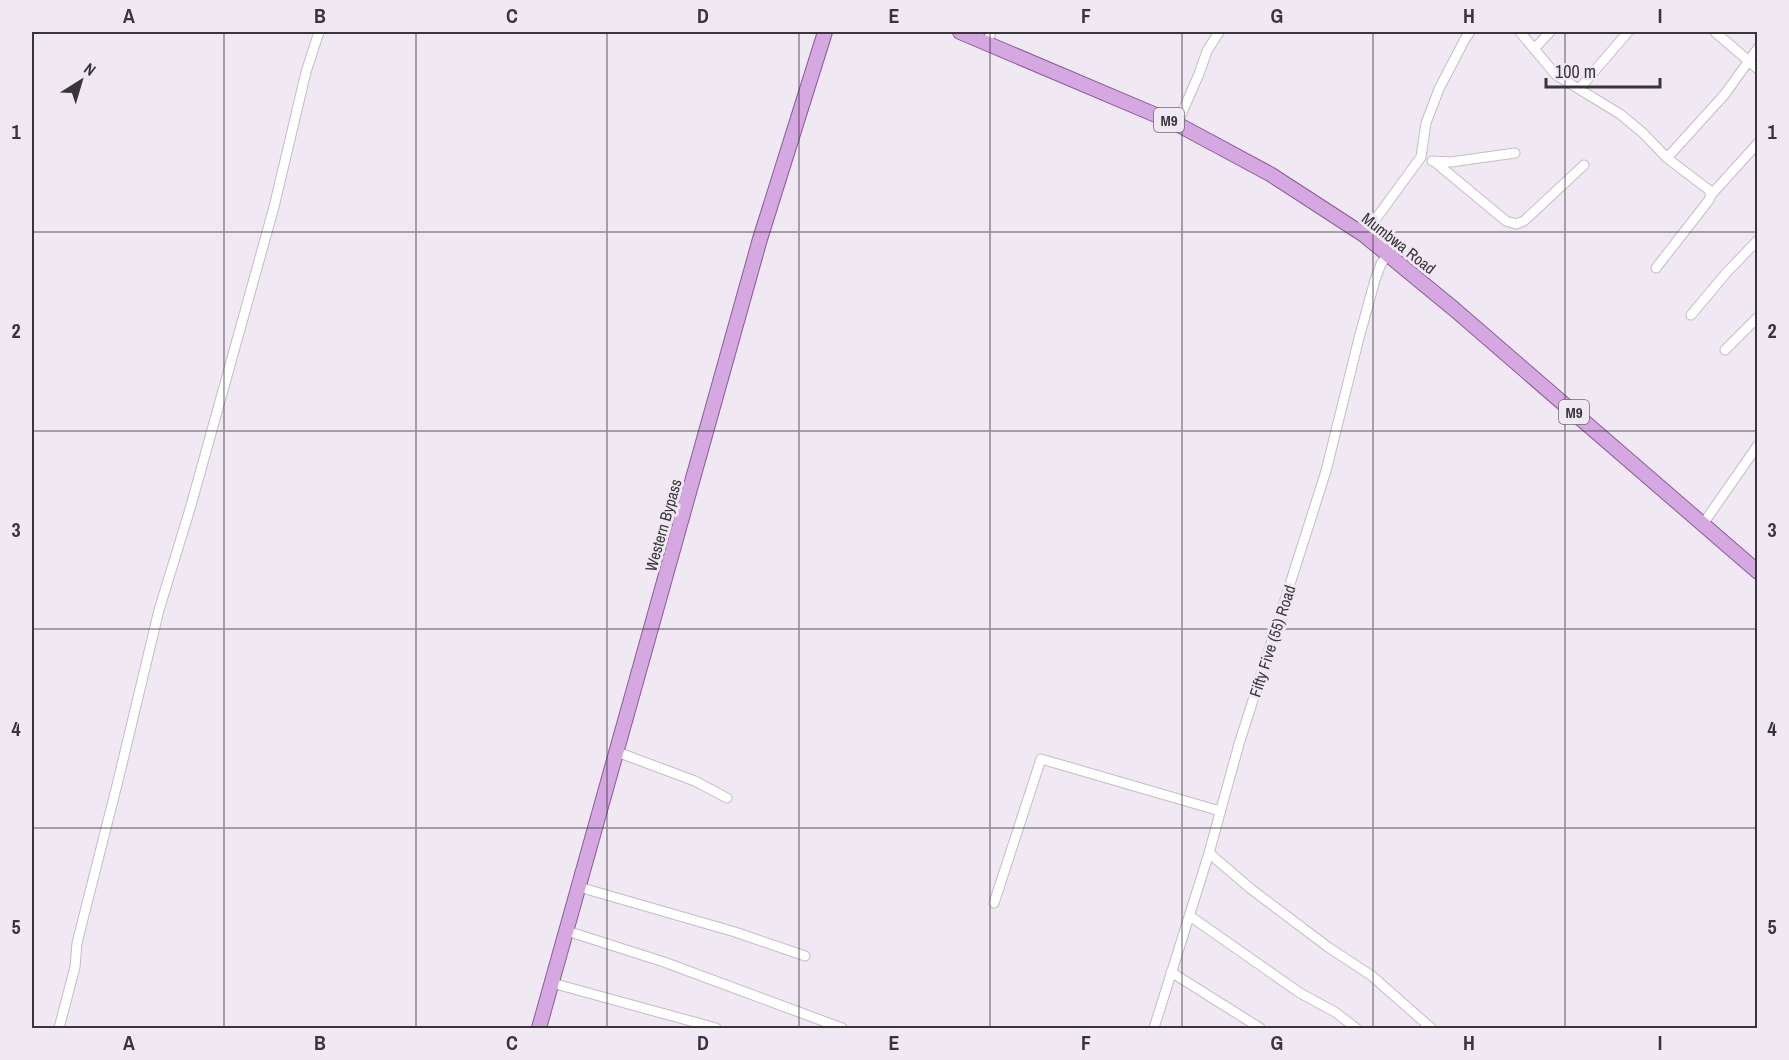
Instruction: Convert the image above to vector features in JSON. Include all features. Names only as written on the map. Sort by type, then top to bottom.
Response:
[{"type":"main road","name":"Western Bypass","points":[[539,1029],[757,250],[825,32]]},
{"type":"main road","name":"Mumbwa Road","points":[[960,32],[989,37],[1047,67],[1177,124],[1270,174],[1364,235],[1758,572]]},
{"type":"street","points":[[59,1029],[75,967],[81,923],[159,610],[190,509],[274,207],[306,72],[319,32]]},
{"type":"street","points":[[1177,124],[1207,51],[1219,32]]},
{"type":"street","points":[[1364,235],[1421,157],[1426,123],[1439,90],[1470,32]]},
{"type":"street","points":[[1520,32],[1557,75],[1620,114],[1667,158],[1709,190],[1711,195]]},
{"type":"street","points":[[1534,49],[1550,32]]},
{"type":"street","points":[[1579,89],[1628,32]]},
{"type":"street","points":[[1715,32],[1758,69]]},
{"type":"street","points":[[1667,158],[1725,93],[1758,48]]},
{"type":"street","points":[[1656,268],[1711,195],[1758,143]]},
{"type":"street","points":[[1421,157],[1435,162],[1451,162],[1515,153]]},
{"type":"street","points":[[1435,162],[1506,221],[1516,224],[1524,221],[1584,165]]},
{"type":"street","points":[[1691,315],[1758,240]]},
{"type":"street","name":"Fifty Five (55) Road","points":[[1154,1029],[1209,853],[1239,744],[1326,471],[1375,280],[1388,254]]},
{"type":"street","points":[[1725,350],[1758,317]]},
{"type":"street","points":[[1703,524],[1758,445]]},
{"type":"street","points":[[617,752],[695,781],[728,798]]},
{"type":"street","points":[[994,903],[1041,759],[1220,811]]},
{"type":"street","points":[[1209,853],[1251,889],[1328,947],[1372,976],[1431,1029]]},
{"type":"street","points":[[579,887],[735,932],[805,957]]},
{"type":"street","points":[[1190,916],[1300,993],[1335,1012],[1356,1029]]},
{"type":"street","points":[[567,931],[664,962],[842,1029]]},
{"type":"street","points":[[1171,972],[1260,1029]]},
{"type":"street","points":[[552,984],[716,1029]]}]
